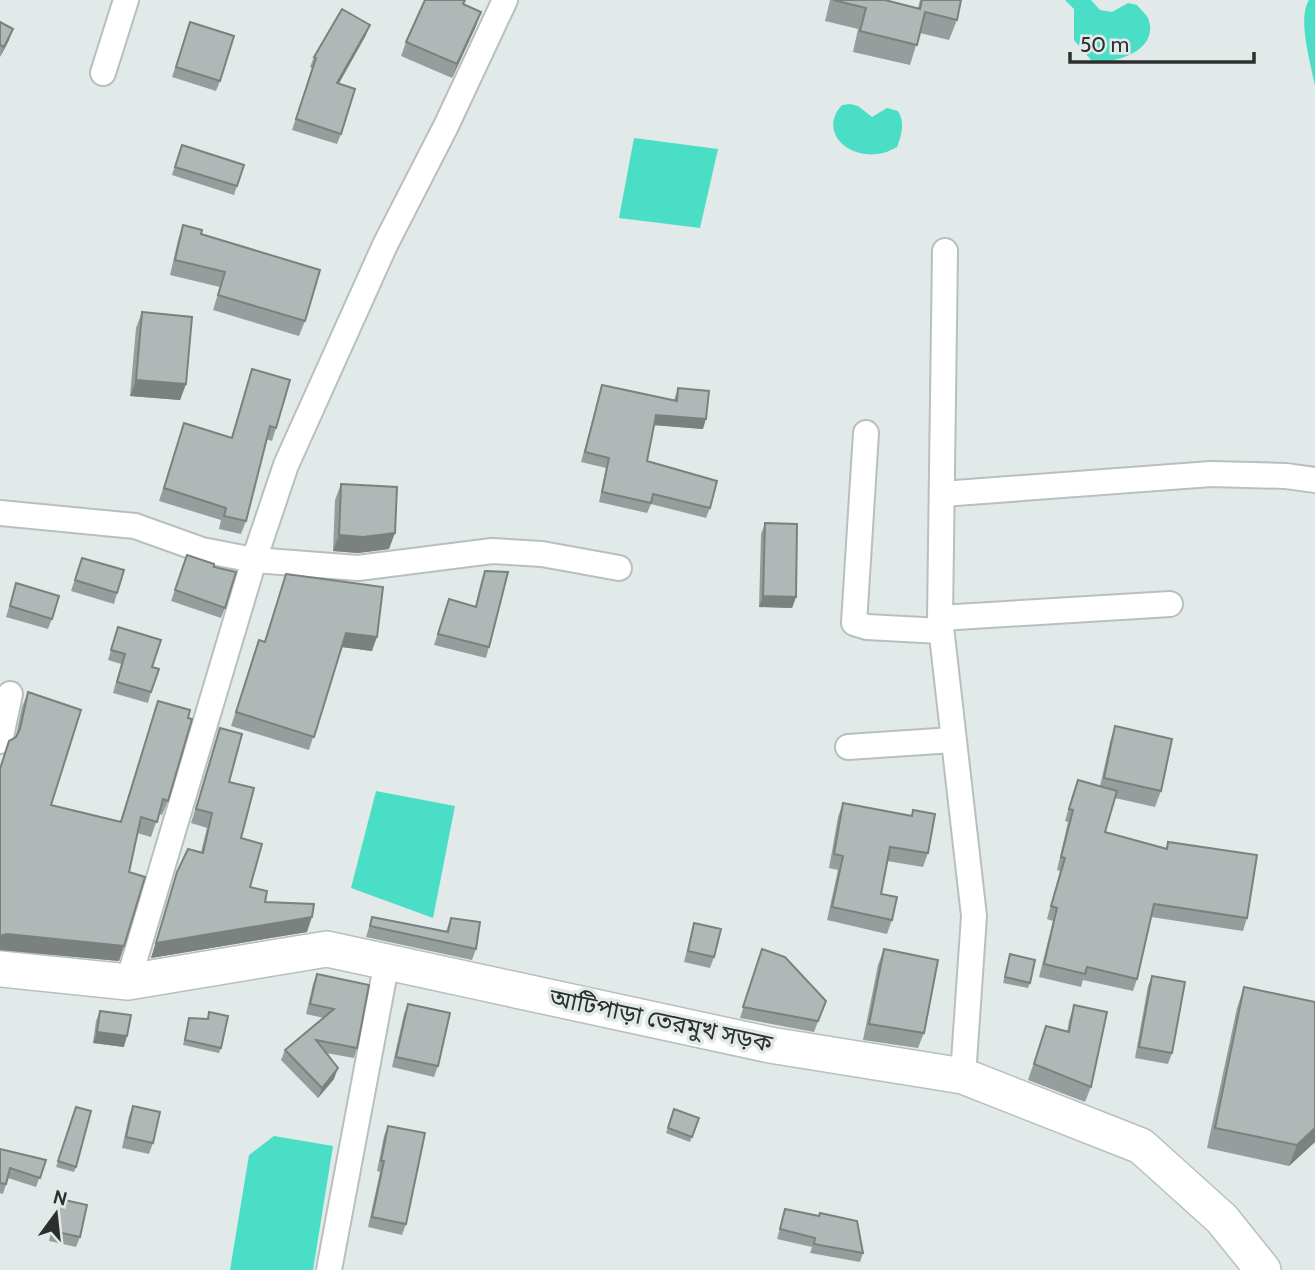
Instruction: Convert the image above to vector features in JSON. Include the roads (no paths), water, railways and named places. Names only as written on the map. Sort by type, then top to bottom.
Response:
[{"type":"main road","name":"আটিপাড়া তেরমুখ সড়ক","points":[[0,969],[128,982],[327,948],[770,1045],[963,1076],[1141,1146],[1222,1219],[1263,1270]]},
{"type":"street","points":[[103,73],[126,0]]},
{"type":"street","points":[[128,982],[254,560],[286,465],[379,258],[505,0]]},
{"type":"street","points":[[945,251],[941,624],[974,916],[963,1076]]},
{"type":"street","points":[[866,433],[854,623],[867,627],[941,624],[1170,604]]},
{"type":"street","points":[[942,494],[1212,474],[1286,476],[1315,480]]},
{"type":"street","points":[[0,513],[135,526],[202,550],[254,560],[358,568],[492,551],[542,554],[619,568]]},
{"type":"street","points":[[0,741],[10,694]]},
{"type":"street","points":[[848,747],[953,740]]},
{"type":"street","points":[[329,1270],[387,961]]}]
